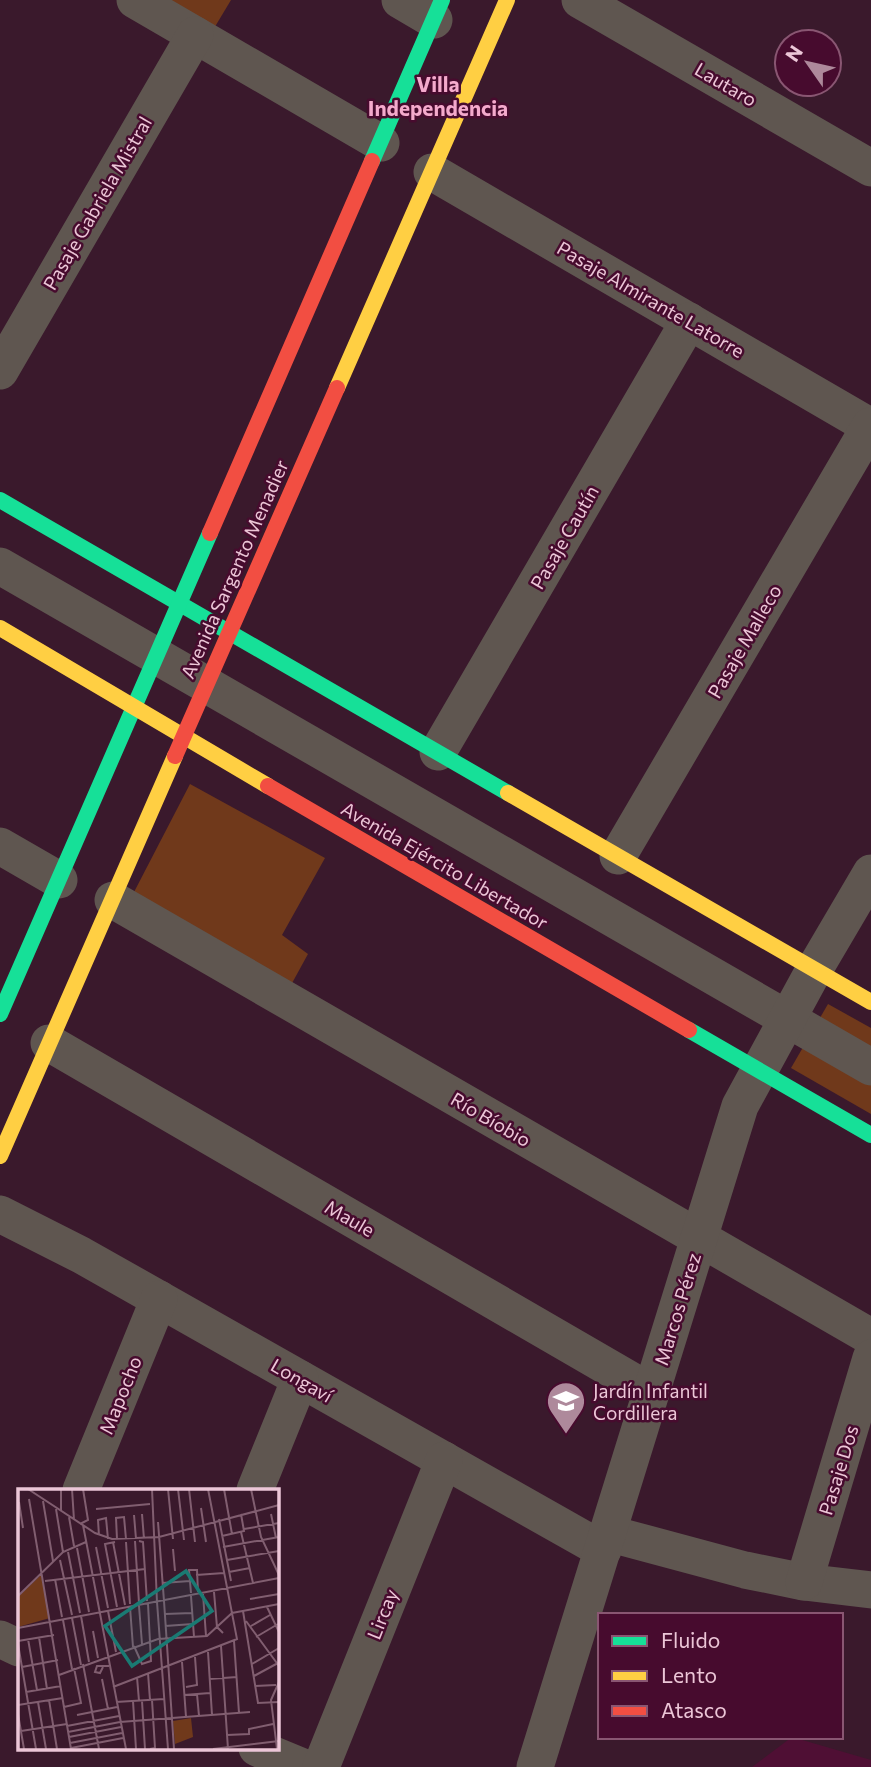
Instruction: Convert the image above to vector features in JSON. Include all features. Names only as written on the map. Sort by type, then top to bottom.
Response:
[{"type":"main road","name":"Avenida Sargento Menadier","points":[[0,1156],[507,0]]},
{"type":"main road","name":"Avenida Sargento Menadier","points":[[0,1014],[438,10]]},
{"type":"main road","points":[[0,500],[871,1002]]},
{"type":"main road","name":"Avenida Ejército Libertador","points":[[0,628],[871,1135]]},
{"type":"street","points":[[135,0],[381,143]]},
{"type":"street","points":[[400,0],[438,10]]},
{"type":"street","name":"Lautaro","points":[[580,0],[871,168]]},
{"type":"street","name":"Pasaje Gabriela Mistral","points":[[0,371],[195,35]]},
{"type":"street","name":"Pasaje Almirante Latorre","points":[[432,172],[870,426]]},
{"type":"street","name":"Pasaje Cautín","points":[[439,752],[689,321]]},
{"type":"street","name":"Pasaje Malleco","points":[[618,856],[870,426]]},
{"type":"street","points":[[0,566],[871,1067]]},
{"type":"street","points":[[0,846],[59,880]]},
{"type":"street","name":"Marcos Pérez","points":[[535,1767],[740,1106],[814,970],[871,873]]},
{"type":"street","name":"Río Bíobio","points":[[113,900],[871,1337]]},
{"type":"street","name":"Maule","points":[[49,1043],[651,1392]]},
{"type":"street","name":"Longaví","points":[[0,1214],[80,1255],[444,1460],[605,1542],[804,1582],[871,1590]]},
{"type":"street","name":"Mapocho","points":[[81,1489],[159,1299]]},
{"type":"street","name":"Pasaje Dos","points":[[804,1582],[871,1358]]},
{"type":"street","points":[[255,1489],[300,1379]]},
{"type":"street","name":"Lircay","points":[[321,1767],[444,1460]]},
{"type":"street","points":[[262,1750],[303,1767]]},
{"type":"shaded area","points":[[161,0],[231,0],[213,30]]},
{"type":"shaded area","points":[[190,784],[325,858],[282,935],[308,954],[291,985],[133,894]]},
{"type":"shaded area","points":[[828,1004],[871,1028],[871,1114],[791,1068]]},
{"type":"shaded area","points":[[789,1739],[799,1739],[871,1760],[871,1767],[752,1767]]},
{"type":"traffic: fast","points":[[372,161],[442,0]]},
{"type":"traffic: fast","points":[[0,500],[508,793]]},
{"type":"traffic: fast","points":[[0,1014],[210,533]]},
{"type":"traffic: fast","points":[[689,1030],[871,1135]]},
{"type":"traffic: slow","points":[[337,388],[507,0]]},
{"type":"traffic: slow","points":[[0,628],[268,786]]},
{"type":"traffic: slow","points":[[0,1156],[175,756]]},
{"type":"traffic: slow","points":[[508,793],[871,1002]]},
{"type":"traffic: jam","points":[[210,533],[372,161]]},
{"type":"traffic: jam","points":[[175,756],[337,388]]},
{"type":"traffic: jam","points":[[268,786],[689,1030]]},
{"type":"place","name":"Jardín Infantil Cordillera","points":[[566,1435]]},
{"type":"district","name":"Villa Independencia","points":[[438,95]]}]
